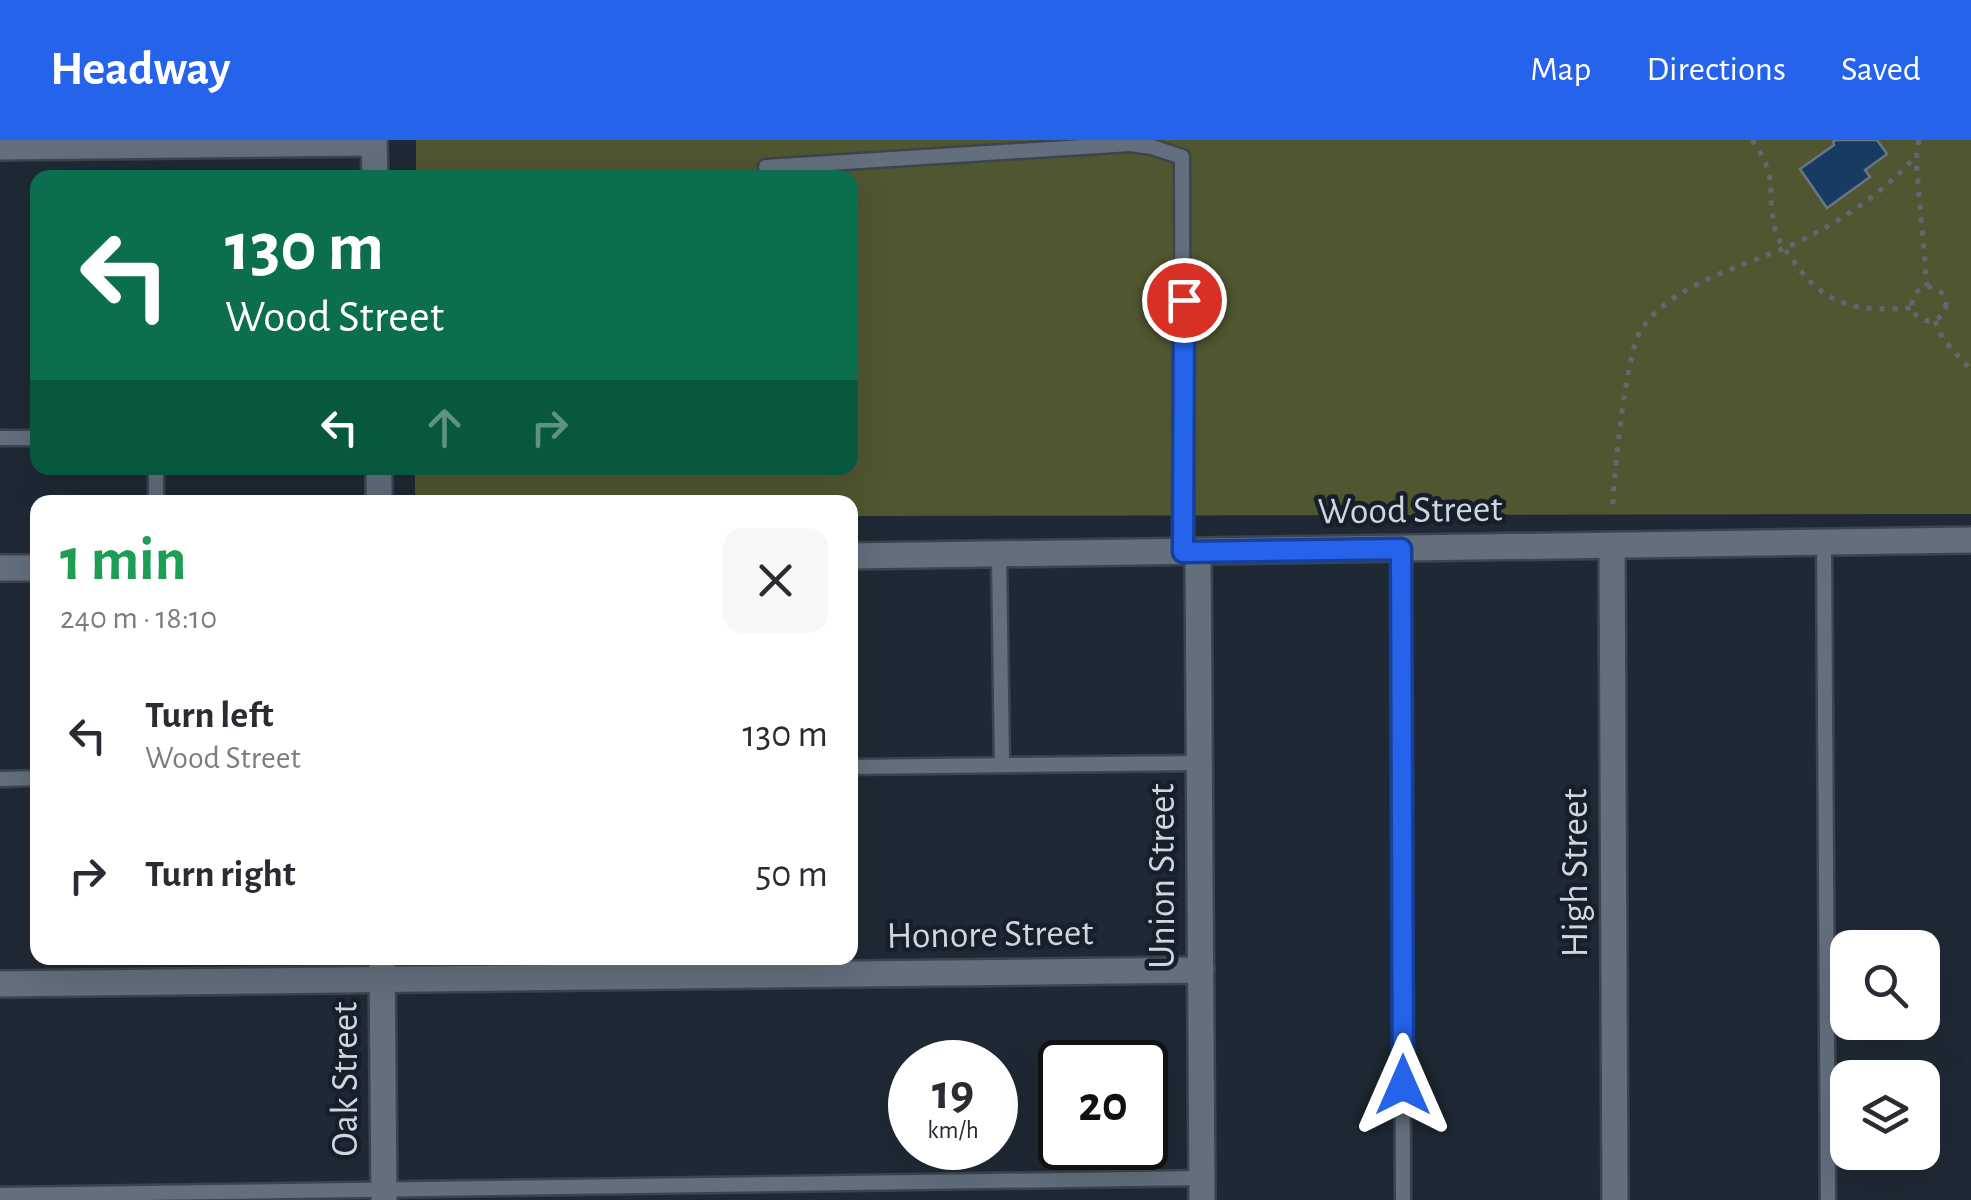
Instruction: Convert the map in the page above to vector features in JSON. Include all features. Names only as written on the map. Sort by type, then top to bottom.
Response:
[{"type":"street","points":[[0,147],[374,142],[375,170]]},
{"type":"street","name":"Wood Street","points":[[858,556],[1971,540]]},
{"type":"street","name":"High Street","points":[[1612,546],[1615,1200]]},
{"type":"street","name":"Union Street","points":[[1191,552],[1199,763],[1202,1189]]},
{"type":"street","points":[[0,568],[30,568]]},
{"type":"street","name":"Honore Street","points":[[0,984],[382,969],[1201,970]]},
{"type":"street","name":"Oak Street","points":[[382,969],[384,1195]]},
{"type":"lane","points":[[766,166],[1130,144],[1182,157],[1191,552]]},
{"type":"lane","points":[[0,438],[30,438]]},
{"type":"lane","points":[[1824,542],[1828,1200]]},
{"type":"lane","points":[[1401,549],[1403,1200]]},
{"type":"lane","points":[[1000,554],[1002,765]]},
{"type":"lane","points":[[858,766],[1199,763]]},
{"type":"lane","points":[[0,779],[30,778]]},
{"type":"lane","points":[[0,1195],[1202,1189]]},
{"type":"path","points":[[1752,140],[1769,163],[1775,230],[1808,282],[1841,304],[1872,310],[1912,308]]},
{"type":"path","points":[[1919,140],[1927,286]]},
{"type":"path","points":[[1613,504],[1616,457],[1639,332],[1666,302],[1813,235],[1898,178],[1917,154]]},
{"type":"path","points":[[1927,286],[1938,289],[1947,303],[1944,314],[1934,320],[1918,318],[1912,308],[1913,296],[1927,286]]},
{"type":"path","points":[[1934,320],[1943,339],[1971,370]]},
{"type":"green space","points":[[416,140],[1971,140],[1971,514],[858,516],[858,495],[415,495],[415,475],[858,475],[858,170],[416,170]]},
{"type":"building","points":[[1836,140],[1877,140],[1887,154],[1865,170],[1870,177],[1827,208],[1800,169]]},
{"type":"route","points":[[1184,300],[1183,552],[1401,549],[1403,1085]]}]
